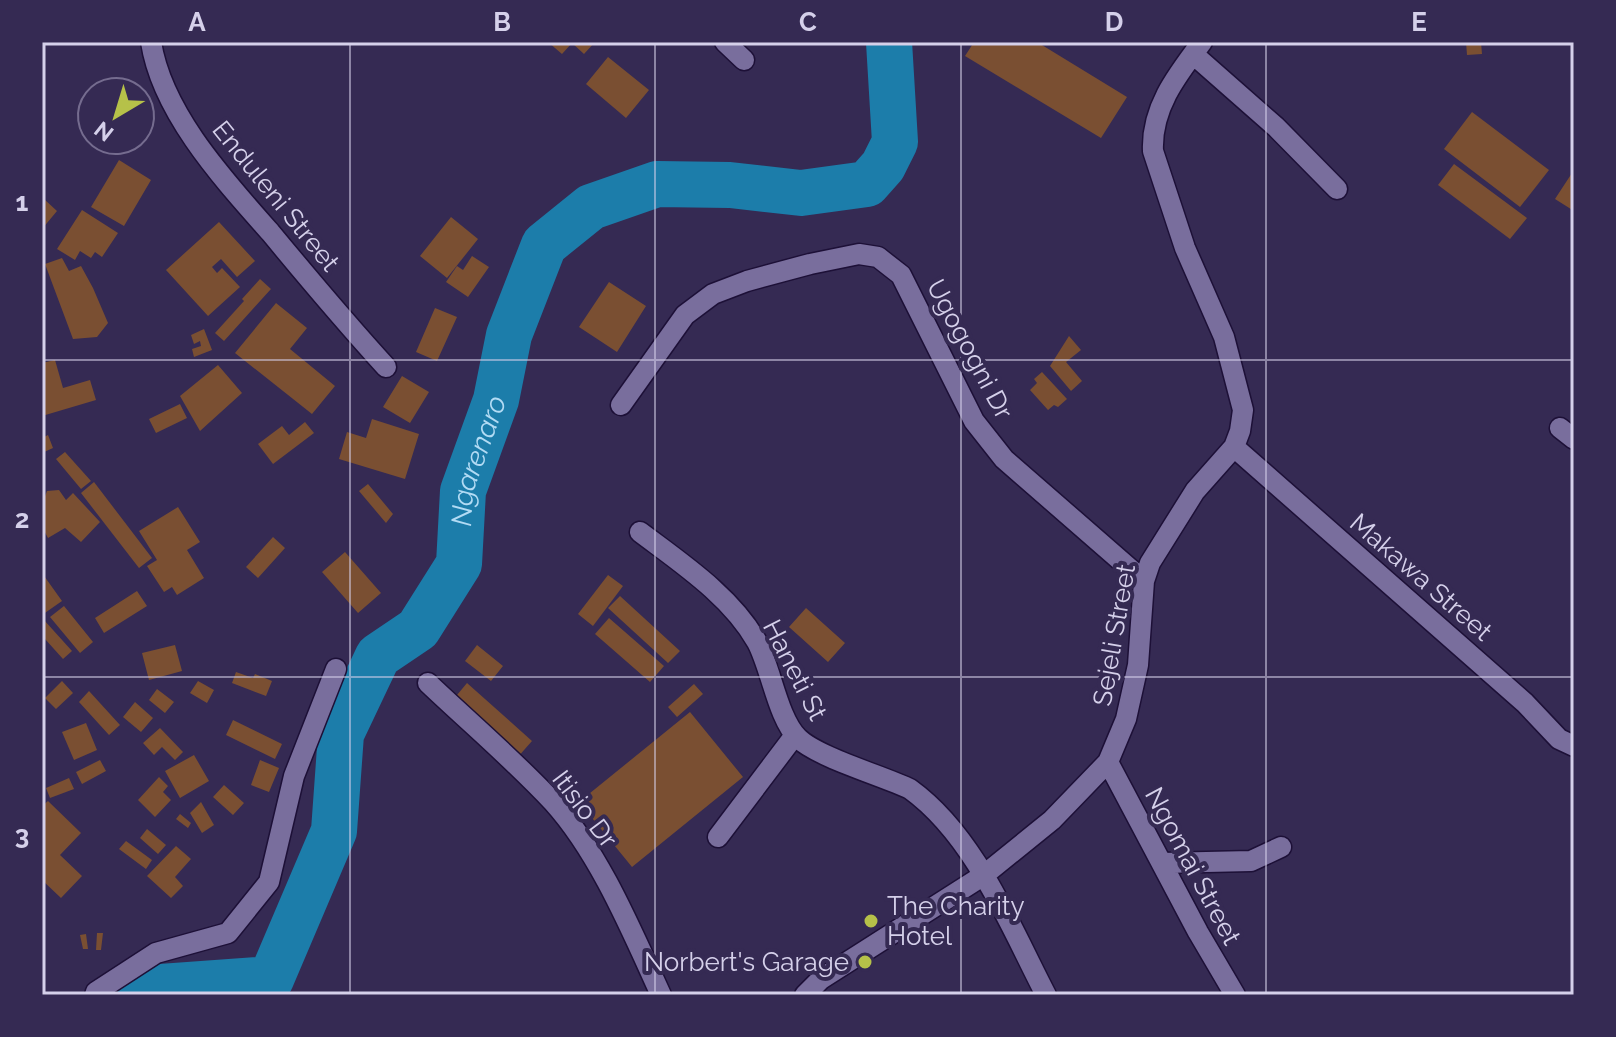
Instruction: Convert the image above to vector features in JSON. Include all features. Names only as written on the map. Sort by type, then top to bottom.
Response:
[{"type":"street","name":"Enduleni Street","points":[[151,42],[153,56],[178,113],[217,173],[386,367]]},
{"type":"street","points":[[725,42],[744,60]]},
{"type":"street","points":[[1198,48],[1337,189]]},
{"type":"street","name":"Sejeli Street","points":[[805,995],[821,979],[984,875],[1052,820],[1108,762],[1126,719],[1138,665],[1144,581],[1150,563],[1195,491],[1234,447],[1243,410],[1224,337],[1185,248],[1153,151],[1152,135],[1159,109],[1198,48]]},
{"type":"street","name":"Ugogogni Dr","points":[[621,405],[685,315],[713,294],[810,264],[859,254],[878,257],[901,275],[974,421],[1004,459],[1144,581]]},
{"type":"street","name":"Makawa Street","points":[[1234,447],[1525,703],[1559,739],[1574,746]]},
{"type":"street","name":"Haneti St","points":[[640,532],[680,562],[728,605],[756,640],[795,735],[815,749],[910,789],[921,796],[949,827],[984,875],[1046,995]]},
{"type":"street","points":[[95,995],[156,953],[228,933],[269,882],[294,776],[336,669]]},
{"type":"street","name":"Itisio Dr","points":[[428,683],[554,803],[575,831],[603,877],[661,995]]},
{"type":"street","points":[[718,837],[795,735]]},
{"type":"street","name":"Ngomai Street","points":[[1108,762],[1235,995]]},
{"type":"street","points":[[1162,863],[1251,861],[1281,847]]},
{"type":"building","points":[[548,42],[595,42],[584,54],[572,43],[562,54]]},
{"type":"building","points":[[974,42],[1037,42],[1127,97],[1101,138],[965,56]]},
{"type":"building","points":[[1466,42],[1481,42],[1482,54],[1467,55]]},
{"type":"building","points":[[608,57],[649,90],[626,118],[586,84]]},
{"type":"building","points":[[1472,112],[1549,170],[1520,207],[1444,149]]},
{"type":"building","points":[[119,160],[151,180],[124,226],[91,207]]},
{"type":"building","points":[[1454,164],[1527,218],[1510,239],[1438,185]]},
{"type":"building","points":[[1574,174],[1574,211],[1555,199]]},
{"type":"building","points":[[44,199],[57,211],[42,229],[42,202]]},
{"type":"building","points":[[82,210],[118,233],[102,257],[95,252],[91,258],[80,251],[75,260],[57,249]]},
{"type":"building","points":[[451,217],[478,239],[447,278],[420,256]]},
{"type":"building","points":[[219,222],[255,261],[237,277],[221,259],[212,267],[217,273],[222,268],[240,287],[208,316],[166,270]]},
{"type":"building","points":[[472,256],[489,267],[468,297],[446,282],[457,266],[463,270]]},
{"type":"building","points":[[62,258],[69,271],[81,266],[93,288],[108,323],[97,337],[73,339],[45,264]]},
{"type":"building","points":[[260,279],[271,289],[224,341],[215,333]]},
{"type":"building","points":[[609,282],[646,306],[617,352],[579,327]]},
{"type":"building","points":[[276,303],[307,328],[290,349],[335,386],[312,414],[235,353]]},
{"type":"building","points":[[435,308],[457,317],[437,361],[416,352]]},
{"type":"building","points":[[204,329],[212,350],[194,357],[192,349],[201,346],[200,341],[194,344],[191,335]]},
{"type":"building","points":[[1069,336],[1081,350],[1066,362],[1082,381],[1071,391],[1050,366]]},
{"type":"building","points":[[55,360],[63,388],[90,380],[96,400],[42,416],[42,363]]},
{"type":"building","points":[[218,365],[242,393],[200,431],[180,396]]},
{"type":"building","points":[[1042,372],[1067,399],[1058,407],[1054,405],[1048,410],[1030,390],[1037,383],[1034,379]]},
{"type":"building","points":[[402,376],[429,392],[410,423],[383,407]]},
{"type":"building","points":[[180,404],[187,418],[156,433],[149,419]]},
{"type":"building","points":[[372,419],[419,434],[405,479],[339,459],[347,432],[366,438]]},
{"type":"building","points":[[305,422],[314,433],[273,464],[258,444],[282,426],[289,435]]},
{"type":"building","points":[[48,435],[53,448],[42,453],[42,438]]},
{"type":"building","points":[[65,452],[91,481],[81,489],[56,459]]},
{"type":"building","points":[[94,482],[152,558],[139,568],[81,493]]},
{"type":"building","points":[[368,484],[393,514],[386,523],[359,491]]},
{"type":"building","points":[[59,490],[66,500],[73,493],[100,522],[81,542],[65,528],[48,538],[42,527],[42,504],[47,491]]},
{"type":"building","points":[[178,507],[200,542],[187,550],[204,578],[177,595],[172,587],[164,592],[147,566],[157,560],[139,531]]},
{"type":"building","points":[[273,537],[285,548],[258,578],[246,567]]},
{"type":"building","points":[[345,552],[381,593],[358,613],[322,572]]},
{"type":"building","points":[[42,573],[62,601],[42,615]]},
{"type":"building","points":[[608,575],[623,586],[593,626],[578,614]]},
{"type":"building","points":[[137,591],[147,606],[104,633],[95,618]]},
{"type":"building","points":[[620,596],[680,651],[668,663],[608,608]]},
{"type":"building","points":[[64,606],[93,642],[80,653],[50,617]]},
{"type":"building","points":[[806,608],[845,643],[828,662],[789,627]]},
{"type":"building","points":[[609,618],[664,666],[650,682],[595,634]]},
{"type":"building","points":[[44,620],[72,651],[63,659],[45,639],[42,642]]},
{"type":"building","points":[[175,645],[182,671],[149,680],[142,653]]},
{"type":"building","points":[[477,645],[503,666],[491,681],[465,661]]},
{"type":"building","points":[[236,672],[253,678],[255,674],[272,681],[266,696],[232,683]]},
{"type":"building","points":[[62,681],[73,693],[56,709],[45,698]]},
{"type":"building","points":[[198,681],[214,690],[207,703],[190,693]]},
{"type":"building","points":[[467,683],[532,741],[517,758],[452,701]]},
{"type":"building","points":[[694,684],[703,694],[677,717],[668,707]]},
{"type":"building","points":[[157,689],[174,702],[165,713],[149,700]]},
{"type":"building","points":[[89,691],[120,725],[109,735],[79,702]]},
{"type":"building","points":[[135,702],[153,718],[141,732],[123,717]]},
{"type":"building","points":[[690,712],[743,777],[632,867],[579,802]]},
{"type":"building","points":[[233,720],[282,744],[275,759],[226,735]]},
{"type":"building","points":[[86,723],[97,750],[74,760],[62,732]]},
{"type":"building","points":[[160,728],[183,752],[175,760],[162,747],[154,755],[143,743]]},
{"type":"building","points":[[194,755],[209,781],[180,798],[165,771]]},
{"type":"building","points":[[100,760],[106,771],[82,784],[76,772]]},
{"type":"building","points":[[260,760],[279,768],[269,792],[251,785]]},
{"type":"building","points":[[159,777],[168,786],[163,792],[171,800],[155,817],[138,800]]},
{"type":"building","points":[[69,778],[74,789],[50,798],[46,788]]},
{"type":"building","points":[[224,785],[244,803],[233,815],[213,797]]},
{"type":"building","points":[[48,801],[81,833],[60,855],[82,876],[61,898],[42,880],[42,806]]},
{"type":"building","points":[[201,802],[214,825],[202,833],[190,813]]},
{"type":"building","points":[[180,814],[191,823],[188,828],[176,819]]},
{"type":"building","points":[[147,829],[166,845],[158,854],[140,838]]},
{"type":"building","points":[[126,841],[152,860],[146,869],[119,849]]},
{"type":"building","points":[[176,846],[191,859],[175,877],[183,886],[171,898],[147,876]]},
{"type":"building","points":[[97,933],[103,933],[101,950],[96,950]]},
{"type":"building","points":[[86,934],[88,949],[83,949],[80,935]]},
{"type":"waterway","name":"Ngarenaro","points":[[131,995],[133,989],[271,979],[334,831],[341,734],[378,656],[418,629],[459,564],[463,491],[496,400],[509,335],[544,245],[591,207],[657,184],[730,185],[801,193],[867,184],[883,166],[895,142],[889,42]]},
{"type":"place","name":"The Charity Hotel","points":[[871,921]]},
{"type":"place","name":"Norbert's Garage","points":[[865,962]]}]
